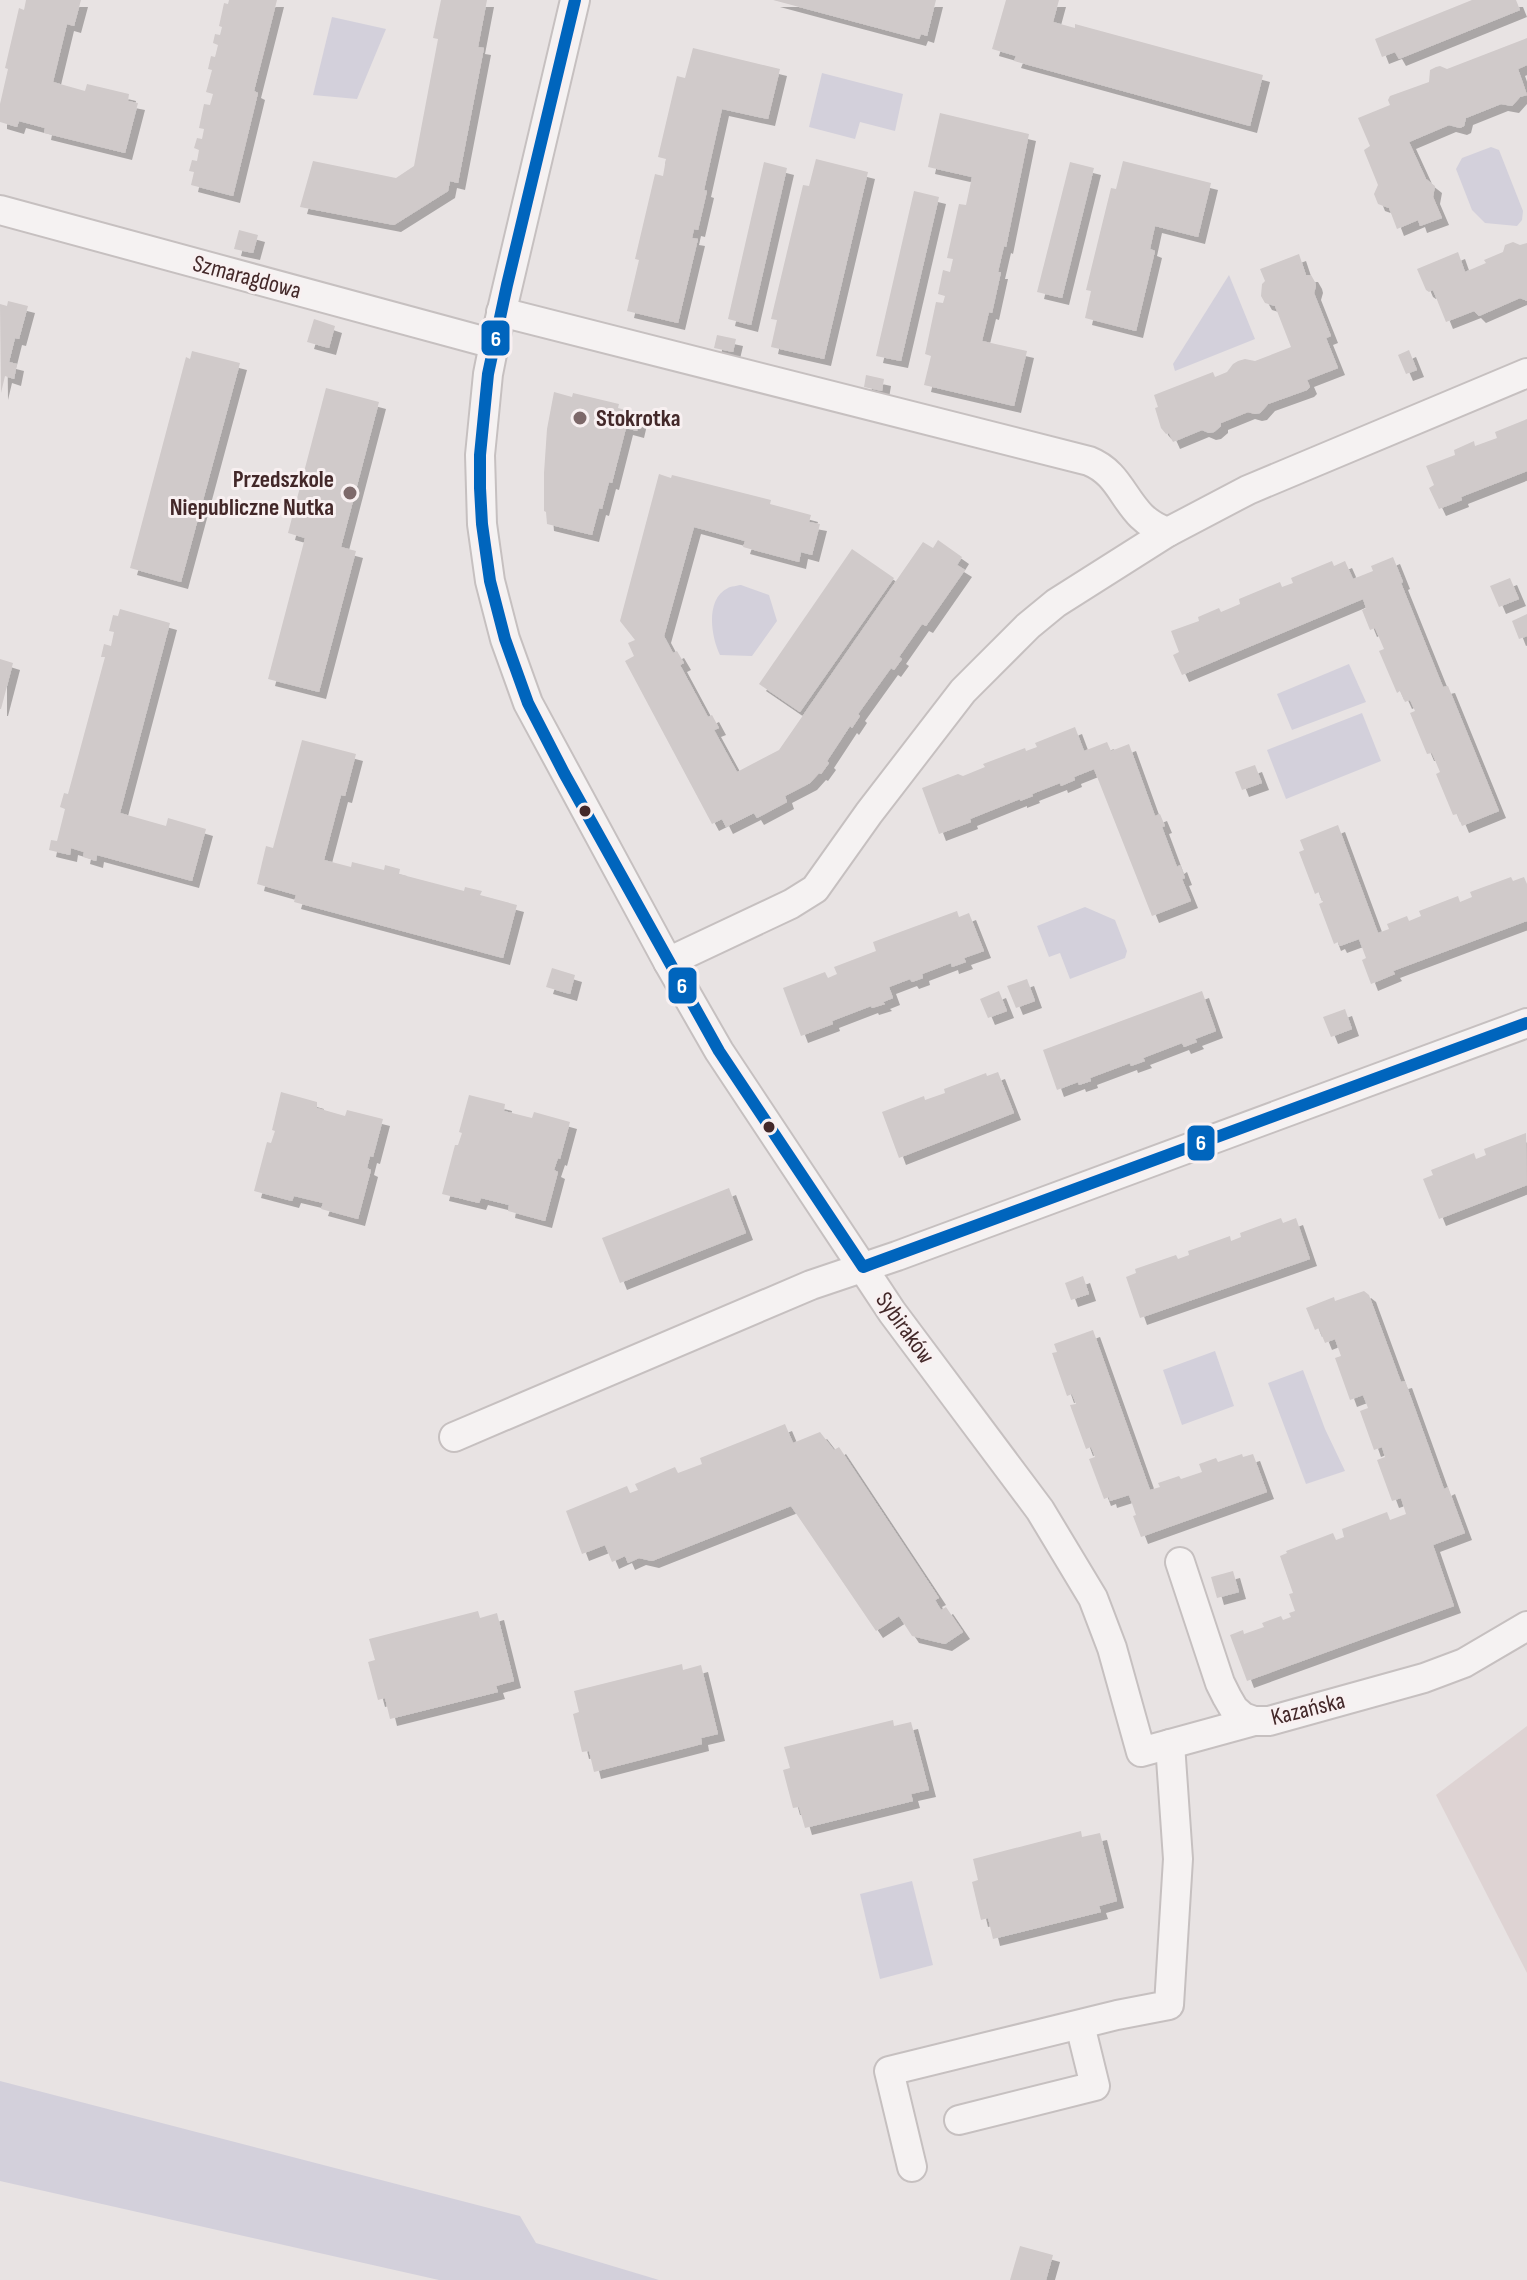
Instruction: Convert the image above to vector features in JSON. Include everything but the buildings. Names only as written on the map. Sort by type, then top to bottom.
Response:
[{"type":"street","name":"Sybiraków","points":[[575,0],[488,374],[480,455],[482,524],[490,581],[505,639],[528,703],[719,1051],[892,1312],[1040,1510],[1093,1598],[1112,1648],[1141,1752],[1170,1744]]},
{"type":"street","name":"Szmaragdowa","points":[[0,210],[494,344]]},
{"type":"street","points":[[501,312],[1089,461],[1111,476],[1134,510],[1155,528],[1168,532]]},
{"type":"street","points":[[668,962],[791,904],[815,889],[963,691],[1028,626],[1056,603],[1168,532],[1279,476],[1527,373]]},
{"type":"street","points":[[1133,553],[1137,544],[1134,510]]},
{"type":"street","points":[[454,1437],[811,1285],[1527,1023]]},
{"type":"street","name":"Kazańska","points":[[1180,1562],[1220,1683],[1234,1709],[1254,1721],[1269,1721],[1424,1678],[1464,1663],[1527,1626]]},
{"type":"street","points":[[912,2167],[889,2071],[1169,2005],[1178,1859],[1170,1744],[1254,1721]]},
{"type":"street","points":[[959,2120],[1095,2086],[1080,2025]]},
{"type":"shaded area","points":[[332,17],[386,29],[357,99],[313,95]]},
{"type":"shaded area","points":[[822,73],[903,94],[895,131],[860,122],[855,139],[809,127]]},
{"type":"shaded area","points":[[1491,147],[1499,150],[1523,211],[1522,220],[1517,226],[1485,223],[1472,210],[1456,169],[1462,158]]},
{"type":"shaded area","points":[[1229,275],[1255,339],[1175,371],[1173,364]]},
{"type":"shaded area","points":[[741,585],[769,595],[777,621],[752,656],[720,655],[714,638],[713,609],[721,593]]},
{"type":"shaded area","points":[[1349,664],[1366,702],[1292,730],[1277,694]]},
{"type":"shaded area","points":[[1362,713],[1381,761],[1286,799],[1267,750]]},
{"type":"shaded area","points":[[1085,907],[1115,920],[1127,951],[1125,958],[1070,979],[1060,953],[1049,957],[1037,926]]},
{"type":"shaded area","points":[[1215,1351],[1234,1406],[1182,1425],[1163,1370]]},
{"type":"shaded area","points":[[1303,1370],[1345,1471],[1306,1484],[1268,1383]]},
{"type":"shaded area","points":[[1527,1726],[1527,1973],[1436,1795]]},
{"type":"shaded area","points":[[912,1881],[933,1965],[880,1979],[860,1894]]},
{"type":"shaded area","points":[[0,2081],[520,2216],[536,2243],[659,2280],[439,2280],[0,2181]]},
{"type":"transit line","name":"6","points":[[575,0],[488,374],[480,488],[490,581],[505,639],[528,703],[564,773],[719,1051],[863,1267],[1527,1023]]},
{"type":"place","name":"Stokrotka","points":[[580,418]]},
{"type":"place","name":"Przedszkole Niepubliczne Nutka","points":[[350,493]]}]
